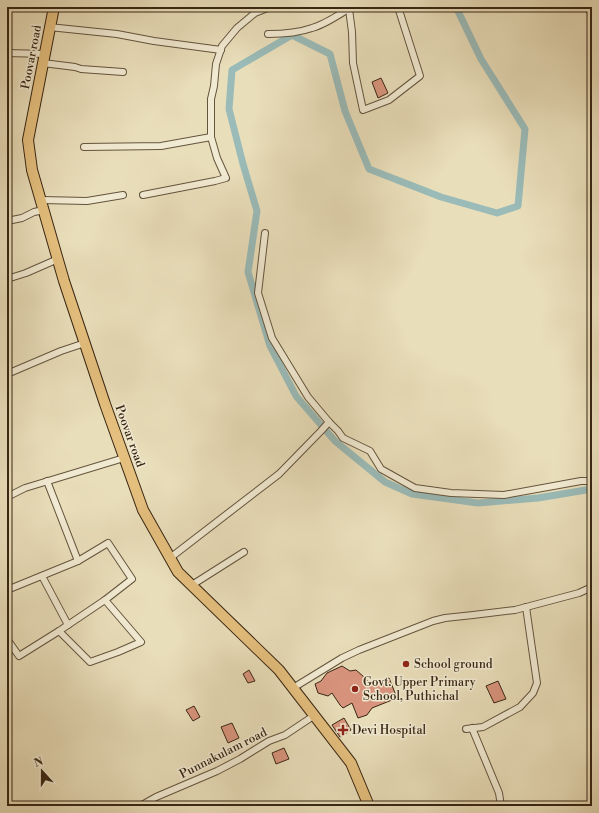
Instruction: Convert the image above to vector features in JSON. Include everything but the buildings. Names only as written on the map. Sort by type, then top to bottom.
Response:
[{"type":"main road","name":"Poovar road","points":[[54,7],[28,140],[32,170],[58,259],[85,343],[143,510],[178,572],[279,670],[351,763],[369,806]]},
{"type":"street","points":[[143,195],[226,178],[217,158],[211,137],[211,99],[216,64],[222,46],[236,28],[255,13],[270,7]]},
{"type":"street","points":[[268,34],[289,33],[314,28],[350,8],[353,63],[362,110],[389,100],[420,76],[398,7]]},
{"type":"street","points":[[50,26],[117,34],[154,41],[221,50]]},
{"type":"street","points":[[7,53],[44,59],[81,69],[124,72]]},
{"type":"street","points":[[84,147],[160,146],[211,137]]},
{"type":"street","points":[[7,222],[22,218],[34,212],[42,205],[122,196]]},
{"type":"street","points":[[265,233],[258,293],[272,338],[308,397],[328,423],[338,431],[343,438],[370,451],[381,469],[415,488],[451,493],[504,495],[581,481],[592,481]]},
{"type":"street","points":[[7,279],[26,273],[58,259]]},
{"type":"street","points":[[7,374],[85,343]]},
{"type":"street","points":[[170,558],[279,474],[328,423]]},
{"type":"street","points":[[7,497],[25,488],[124,458]]},
{"type":"street","points":[[47,481],[78,561]]},
{"type":"street","points":[[7,590],[78,561],[108,543],[132,579],[105,600],[19,656],[7,639]]},
{"type":"street","points":[[192,585],[244,552]]},
{"type":"street","points":[[42,576],[68,625]]},
{"type":"street","points":[[293,688],[342,658],[433,621],[445,618],[515,610],[592,587]]},
{"type":"street","points":[[59,631],[90,662],[141,642],[105,600]]},
{"type":"street","points":[[500,806],[499,793],[469,728],[483,727],[520,707],[534,693],[537,684],[526,607]]},
{"type":"street","name":"Punnakulam road","points":[[140,806],[156,797],[217,771],[240,759],[269,741],[285,735],[314,715]]},
{"type":"waterway","points":[[456,7],[481,59],[525,129],[518,206],[497,213],[441,197],[369,169],[345,111],[330,54],[292,35],[232,70],[229,109],[257,211],[248,272],[270,346],[296,396],[335,441],[385,482],[412,494],[478,503],[538,498],[592,489]]},
{"type":"waterway","points":[[585,7],[592,15]]},
{"type":"place","name":"School ground","points":[[406,664]]},
{"type":"place","name":"Govt. Upper Primary School, Puthichal","points":[[355,689]]},
{"type":"place","name":"Devi Hospital","points":[[343,730]]}]
